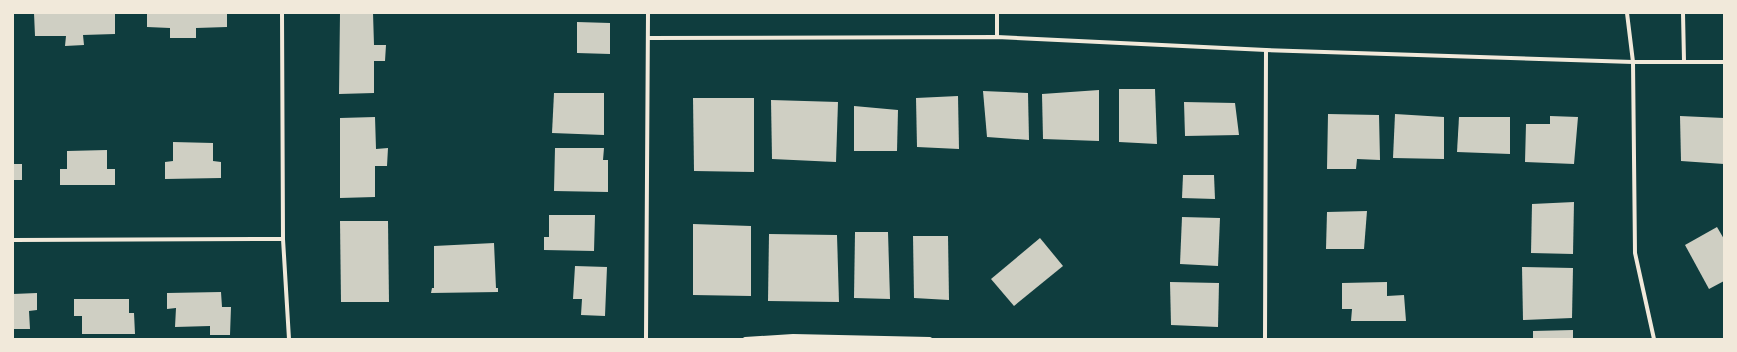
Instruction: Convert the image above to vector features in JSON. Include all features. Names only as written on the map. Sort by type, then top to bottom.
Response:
[{"type":"street","points":[[282,13],[284,239],[289,339]]},
{"type":"street","points":[[646,339],[648,13]]},
{"type":"street","points":[[997,13],[997,37]]},
{"type":"street","points":[[1627,13],[1633,62],[1635,253],[1654,339]]},
{"type":"street","points":[[1683,13],[1684,61]]},
{"type":"street","points":[[648,38],[997,37],[1266,50],[1633,62],[1724,62]]},
{"type":"street","points":[[1265,339],[1266,50]]},
{"type":"street","points":[[13,240],[284,239]]},
{"type":"street","points":[[745,339],[793,336],[930,339]]},
{"type":"street","points":[[793,336],[798,339]]},
{"type":"building","points":[[34,13],[115,13],[115,34],[83,35],[84,45],[65,46],[66,36],[35,36]]},
{"type":"building","points":[[147,13],[227,13],[227,27],[196,28],[196,38],[170,38],[170,28],[147,27]]},
{"type":"building","points":[[340,13],[373,13],[374,45],[386,45],[385,61],[374,61],[374,93],[339,94]]},
{"type":"building","points":[[577,22],[610,23],[610,54],[577,53]]},
{"type":"building","points":[[1119,89],[1155,89],[1157,144],[1119,142]]},
{"type":"building","points":[[1099,90],[1099,141],[1043,139],[1042,94]]},
{"type":"building","points":[[983,91],[1028,93],[1029,140],[987,137]]},
{"type":"building","points":[[554,93],[604,93],[604,135],[552,133]]},
{"type":"building","points":[[958,96],[959,149],[917,147],[916,98]]},
{"type":"building","points":[[693,98],[754,98],[754,172],[694,171]]},
{"type":"building","points":[[771,100],[838,102],[836,162],[772,159]]},
{"type":"building","points":[[1184,102],[1235,103],[1239,135],[1185,136]]},
{"type":"building","points":[[854,106],[898,110],[897,151],[854,151]]},
{"type":"building","points":[[1328,114],[1379,115],[1380,160],[1357,159],[1356,169],[1327,169]]},
{"type":"building","points":[[1395,114],[1444,117],[1444,159],[1393,158]]},
{"type":"building","points":[[1550,116],[1578,117],[1574,164],[1525,162],[1526,124],[1550,124]]},
{"type":"building","points":[[1680,116],[1724,118],[1724,164],[1681,161]]},
{"type":"building","points":[[375,117],[376,149],[388,148],[387,166],[375,166],[375,197],[340,198],[340,118]]},
{"type":"building","points":[[1459,117],[1510,117],[1510,154],[1457,152]]},
{"type":"building","points":[[173,142],[213,143],[213,161],[221,162],[221,178],[165,179],[165,162],[173,161]]},
{"type":"building","points":[[555,148],[604,148],[603,160],[608,160],[608,192],[554,191]]},
{"type":"building","points":[[107,150],[107,169],[115,169],[115,185],[60,185],[60,169],[67,169],[67,151]]},
{"type":"building","points":[[13,158],[14,164],[22,164],[22,180],[13,180]]},
{"type":"building","points":[[1183,175],[1214,175],[1215,199],[1182,198]]},
{"type":"building","points":[[1574,202],[1573,254],[1531,253],[1532,204]]},
{"type":"building","points":[[1367,211],[1364,249],[1326,249],[1327,212]]},
{"type":"building","points":[[549,215],[595,215],[594,251],[544,250],[544,237],[549,237]]},
{"type":"building","points":[[1182,217],[1220,218],[1218,266],[1180,264]]},
{"type":"building","points":[[340,221],[388,221],[389,302],[341,302]]},
{"type":"building","points":[[693,224],[751,226],[751,296],[693,295]]},
{"type":"building","points":[[1717,227],[1724,239],[1724,281],[1709,289],[1685,245]]},
{"type":"building","points":[[855,232],[888,232],[890,299],[854,298]]},
{"type":"building","points":[[769,234],[837,235],[839,302],[768,301]]},
{"type":"building","points":[[913,236],[948,236],[949,300],[914,298]]},
{"type":"building","points":[[1040,238],[1063,266],[1014,306],[991,279]]},
{"type":"building","points":[[494,243],[496,288],[498,288],[498,292],[431,293],[432,288],[434,288],[434,246]]},
{"type":"building","points":[[575,266],[607,267],[605,316],[581,315],[582,299],[573,299]]},
{"type":"building","points":[[1522,267],[1573,268],[1572,318],[1523,320]]},
{"type":"building","points":[[1170,282],[1219,283],[1218,327],[1171,325]]},
{"type":"building","points":[[1387,282],[1387,296],[1404,295],[1406,321],[1351,321],[1352,309],[1342,309],[1342,283]]},
{"type":"building","points":[[221,292],[222,307],[231,307],[230,335],[210,335],[210,326],[175,327],[176,308],[167,309],[167,293]]},
{"type":"building","points":[[37,293],[37,310],[29,311],[30,329],[13,329],[13,294]]},
{"type":"building","points":[[74,299],[129,299],[129,313],[134,313],[135,334],[82,334],[82,316],[74,316]]},
{"type":"building","points":[[1573,330],[1573,339],[1533,339],[1533,331]]}]
